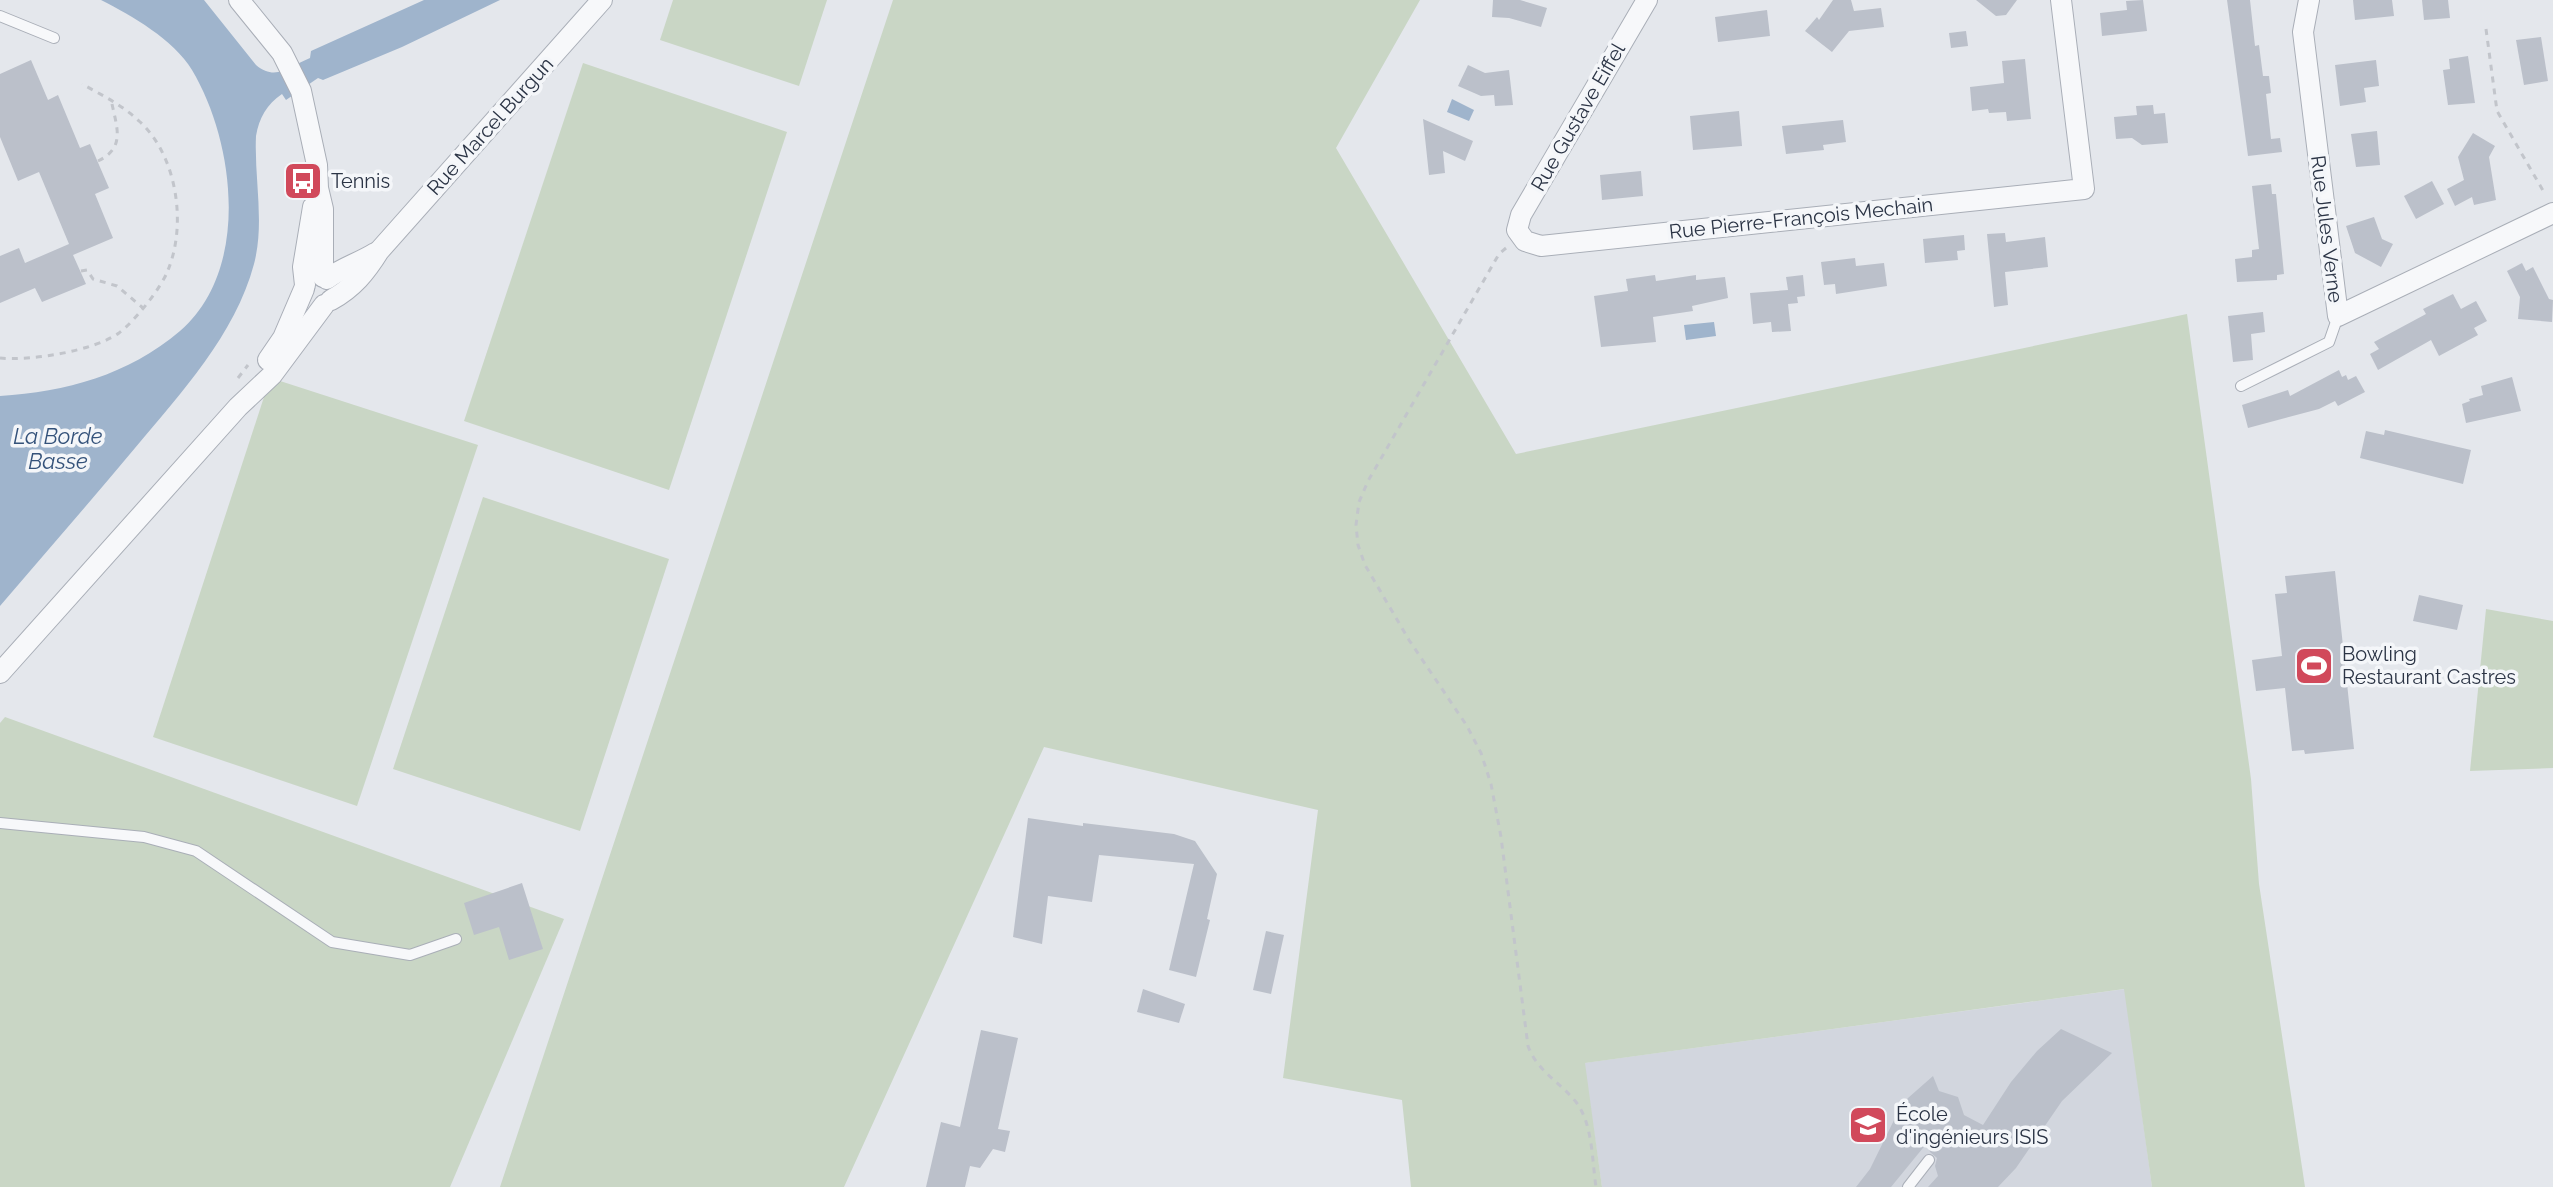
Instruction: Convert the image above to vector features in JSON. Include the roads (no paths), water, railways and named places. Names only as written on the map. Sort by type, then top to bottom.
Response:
[{"type":"street","points":[[239,0],[282,53],[301,91],[317,165],[318,188],[303,267],[315,282],[333,291],[327,302]]},
{"type":"street","name":"Rue Marcel Burgun","points":[[238,407],[272,375],[327,302],[344,293],[365,273],[379,251],[602,0]]},
{"type":"street","name":"Rue Gustave Eiffel","points":[[1520,237],[1517,230],[1521,215],[1647,0]]},
{"type":"street","name":"Rue Pierre-François Mechain","points":[[1520,237],[1541,246],[2084,189],[2061,0]]},
{"type":"street","name":"Rue Jules Verne","points":[[2309,0],[2303,32],[2338,316],[2549,204]]},
{"type":"street","name":"Rue Marcel Burgun","points":[[315,282],[357,265],[379,251]]},
{"type":"street","points":[[0,673],[238,407],[315,282]]},
{"type":"lane","points":[[0,16],[54,38]]},
{"type":"lane","points":[[2241,386],[2329,342],[2338,316]]},
{"type":"lane","points":[[0,823],[144,837],[196,851],[332,942],[410,955],[456,939]]},
{"type":"lane","points":[[1908,1187],[1929,1160]]},
{"type":"water","name":"La Borde Basse","points":[[101,0],[204,0],[256,65],[263,70],[277,72],[310,58],[311,51],[424,0],[500,0],[402,47],[323,80],[318,78],[286,100],[282,94],[268,107],[256,136],[257,248],[234,315],[188,384],[0,606],[0,396],[49,390],[95,378],[118,370],[160,346],[180,331],[203,305],[218,275],[226,241],[229,205],[226,168],[207,99],[192,70],[163,38]]},
{"type":"water","points":[[1452,99],[1474,110],[1469,121],[1447,112]]},
{"type":"water","points":[[1714,322],[1716,336],[1686,340],[1684,325]]},
{"type":"place","name":"Tennis","points":[[303,181]]},
{"type":"place","name":"Bowling Restaurant Castres","points":[[2314,666]]},
{"type":"place","name":"École d'ingénieurs ISIS","points":[[1868,1125]]}]
